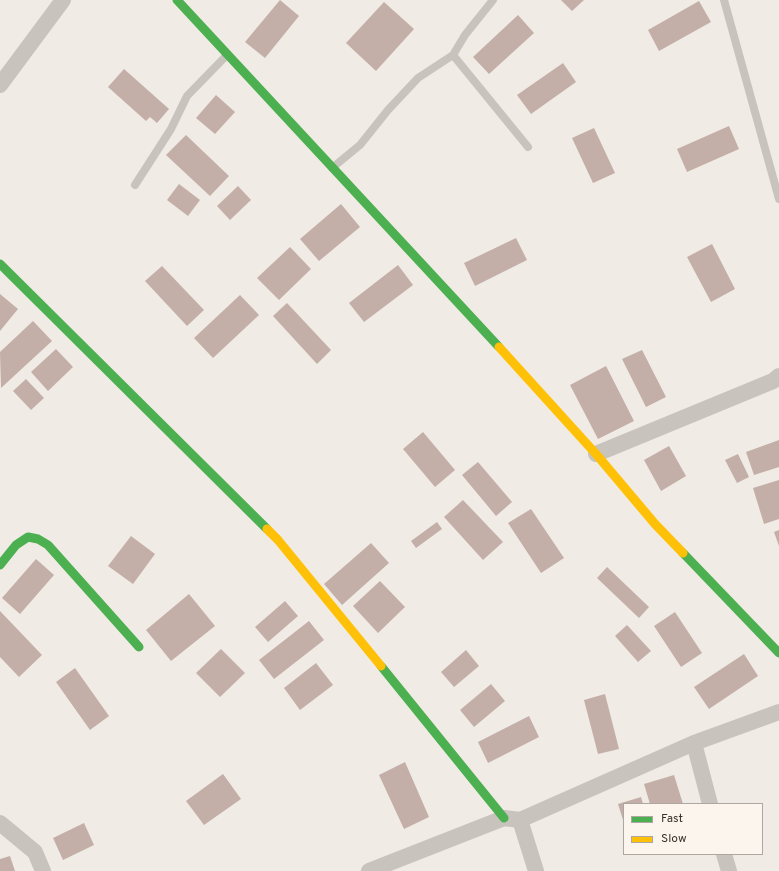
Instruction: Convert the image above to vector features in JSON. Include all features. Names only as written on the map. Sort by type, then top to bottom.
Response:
[{"type":"street","points":[[0,85],[63,0]]},
{"type":"street","points":[[177,0],[331,168],[409,249],[596,454],[655,524],[779,653]]},
{"type":"street","points":[[0,264],[278,540],[512,819],[536,871]]},
{"type":"street","points":[[596,454],[777,384]]},
{"type":"street","points":[[0,565],[16,544],[28,537],[38,539],[48,545],[139,647]]},
{"type":"street","points":[[374,870],[512,819],[694,743],[779,712]]},
{"type":"street","points":[[694,743],[710,803]]},
{"type":"street","points":[[0,823],[35,852],[43,871]]},
{"type":"street","points":[[724,855],[729,871]]},
{"type":"lane","points":[[331,168],[360,145],[388,110],[418,78],[453,55],[465,35],[493,0]]},
{"type":"lane","points":[[724,0],[779,199]]},
{"type":"lane","points":[[135,185],[171,129],[187,96],[228,54]]},
{"type":"lane","points":[[453,55],[528,147]]},
{"type":"building","points":[[280,0],[299,16],[265,58],[245,42]]},
{"type":"building","points":[[561,0],[584,0],[572,11]]},
{"type":"building","points":[[699,1],[711,22],[659,51],[648,30]]},
{"type":"building","points":[[384,2],[414,29],[376,71],[346,43]]},
{"type":"building","points":[[518,15],[534,33],[489,74],[473,57]]},
{"type":"building","points":[[563,63],[576,82],[531,114],[517,95]]},
{"type":"building","points":[[124,69],[169,109],[157,123],[150,117],[146,121],[108,87]]},
{"type":"building","points":[[216,95],[235,112],[215,134],[196,118]]},
{"type":"building","points":[[729,126],[739,149],[687,172],[677,149]]},
{"type":"building","points":[[594,128],[615,173],[593,183],[572,138]]},
{"type":"building","points":[[186,135],[229,176],[210,196],[166,155]]},
{"type":"building","points":[[179,184],[200,200],[188,216],[167,200]]},
{"type":"building","points":[[238,186],[251,200],[230,220],[217,206]]},
{"type":"building","points":[[341,204],[360,227],[319,261],[300,239]]},
{"type":"building","points":[[516,238],[527,260],[475,286],[464,263]]},
{"type":"building","points":[[712,244],[735,289],[711,302],[687,257]]},
{"type":"building","points":[[290,247],[311,269],[279,300],[257,278]]},
{"type":"building","points":[[398,265],[413,285],[364,322],[349,303]]},
{"type":"building","points":[[162,266],[204,310],[187,326],[145,281]]},
{"type":"building","points":[[0,294],[18,309],[0,331]]},
{"type":"building","points":[[240,295],[259,315],[213,358],[194,338]]},
{"type":"building","points":[[287,303],[331,350],[317,364],[273,316]]},
{"type":"building","points":[[33,321],[52,341],[1,388],[0,352]]},
{"type":"building","points":[[56,349],[73,367],[48,391],[31,372]]},
{"type":"building","points":[[642,350],[666,397],[646,407],[622,359]]},
{"type":"building","points":[[606,366],[634,421],[598,439],[570,385]]},
{"type":"building","points":[[26,379],[44,398],[31,410],[13,391]]},
{"type":"building","points":[[423,432],[455,470],[435,487],[403,449]]},
{"type":"building","points":[[779,440],[779,467],[754,475],[746,452]]},
{"type":"building","points":[[669,446],[686,476],[661,491],[644,460]]},
{"type":"building","points":[[738,454],[749,477],[737,483],[725,460]]},
{"type":"building","points":[[478,462],[512,502],[496,516],[462,475]]},
{"type":"building","points":[[779,480],[779,519],[764,524],[753,488]]},
{"type":"building","points":[[463,500],[503,542],[483,560],[444,517]]},
{"type":"building","points":[[531,509],[564,558],[541,573],[508,523]]},
{"type":"building","points":[[437,522],[442,529],[416,548],[411,541]]},
{"type":"building","points":[[779,530],[779,546],[774,532]]},
{"type":"building","points":[[131,536],[155,554],[133,584],[108,566]]},
{"type":"building","points":[[371,543],[389,563],[342,605],[324,584]]},
{"type":"building","points":[[36,559],[54,575],[20,614],[2,598]]},
{"type":"building","points":[[607,567],[649,607],[639,618],[597,578]]},
{"type":"building","points":[[380,581],[405,607],[378,633],[353,606]]},
{"type":"building","points":[[189,594],[215,626],[171,661],[146,630]]},
{"type":"building","points":[[285,601],[298,616],[268,642],[255,627]]},
{"type":"building","points":[[0,611],[42,655],[19,677],[0,657]]},
{"type":"building","points":[[675,612],[702,653],[681,667],[654,626]]},
{"type":"building","points":[[309,621],[324,640],[274,679],[259,660]]},
{"type":"building","points":[[627,625],[651,651],[638,662],[615,636]]},
{"type":"building","points":[[221,649],[245,673],[220,697],[196,673]]},
{"type":"building","points":[[466,650],[479,666],[454,687],[441,672]]},
{"type":"building","points":[[744,654],[758,676],[709,709],[694,687]]},
{"type":"building","points":[[316,663],[333,685],[300,710],[284,688]]},
{"type":"building","points":[[75,668],[109,716],[90,730],[56,682]]},
{"type":"building","points":[[491,684],[505,701],[474,727],[460,710]]},
{"type":"building","points":[[605,694],[619,749],[598,754],[584,700]]},
{"type":"building","points":[[529,716],[539,737],[488,763],[478,742]]},
{"type":"building","points":[[405,762],[429,817],[404,829],[379,775]]},
{"type":"building","points":[[223,774],[241,799],[204,825],[186,801]]},
{"type":"building","points":[[674,775],[683,803],[650,803],[644,784]]},
{"type":"building","points":[[641,797],[643,803],[623,803],[623,820],[618,804]]},
{"type":"building","points":[[84,823],[94,845],[63,860],[53,838]]},
{"type":"building","points":[[10,856],[15,871],[0,871],[0,859]]},
{"type":"traffic: fast","points":[[177,0],[499,347]]},
{"type":"traffic: fast","points":[[0,264],[267,529]]},
{"type":"traffic: fast","points":[[0,565],[16,545],[28,537],[38,539],[48,545],[139,647]]},
{"type":"traffic: fast","points":[[683,553],[779,653]]},
{"type":"traffic: fast","points":[[381,666],[504,818]]},
{"type":"traffic: slow","points":[[499,347],[596,454],[655,524],[683,553]]},
{"type":"traffic: slow","points":[[267,529],[278,540],[381,666]]}]
